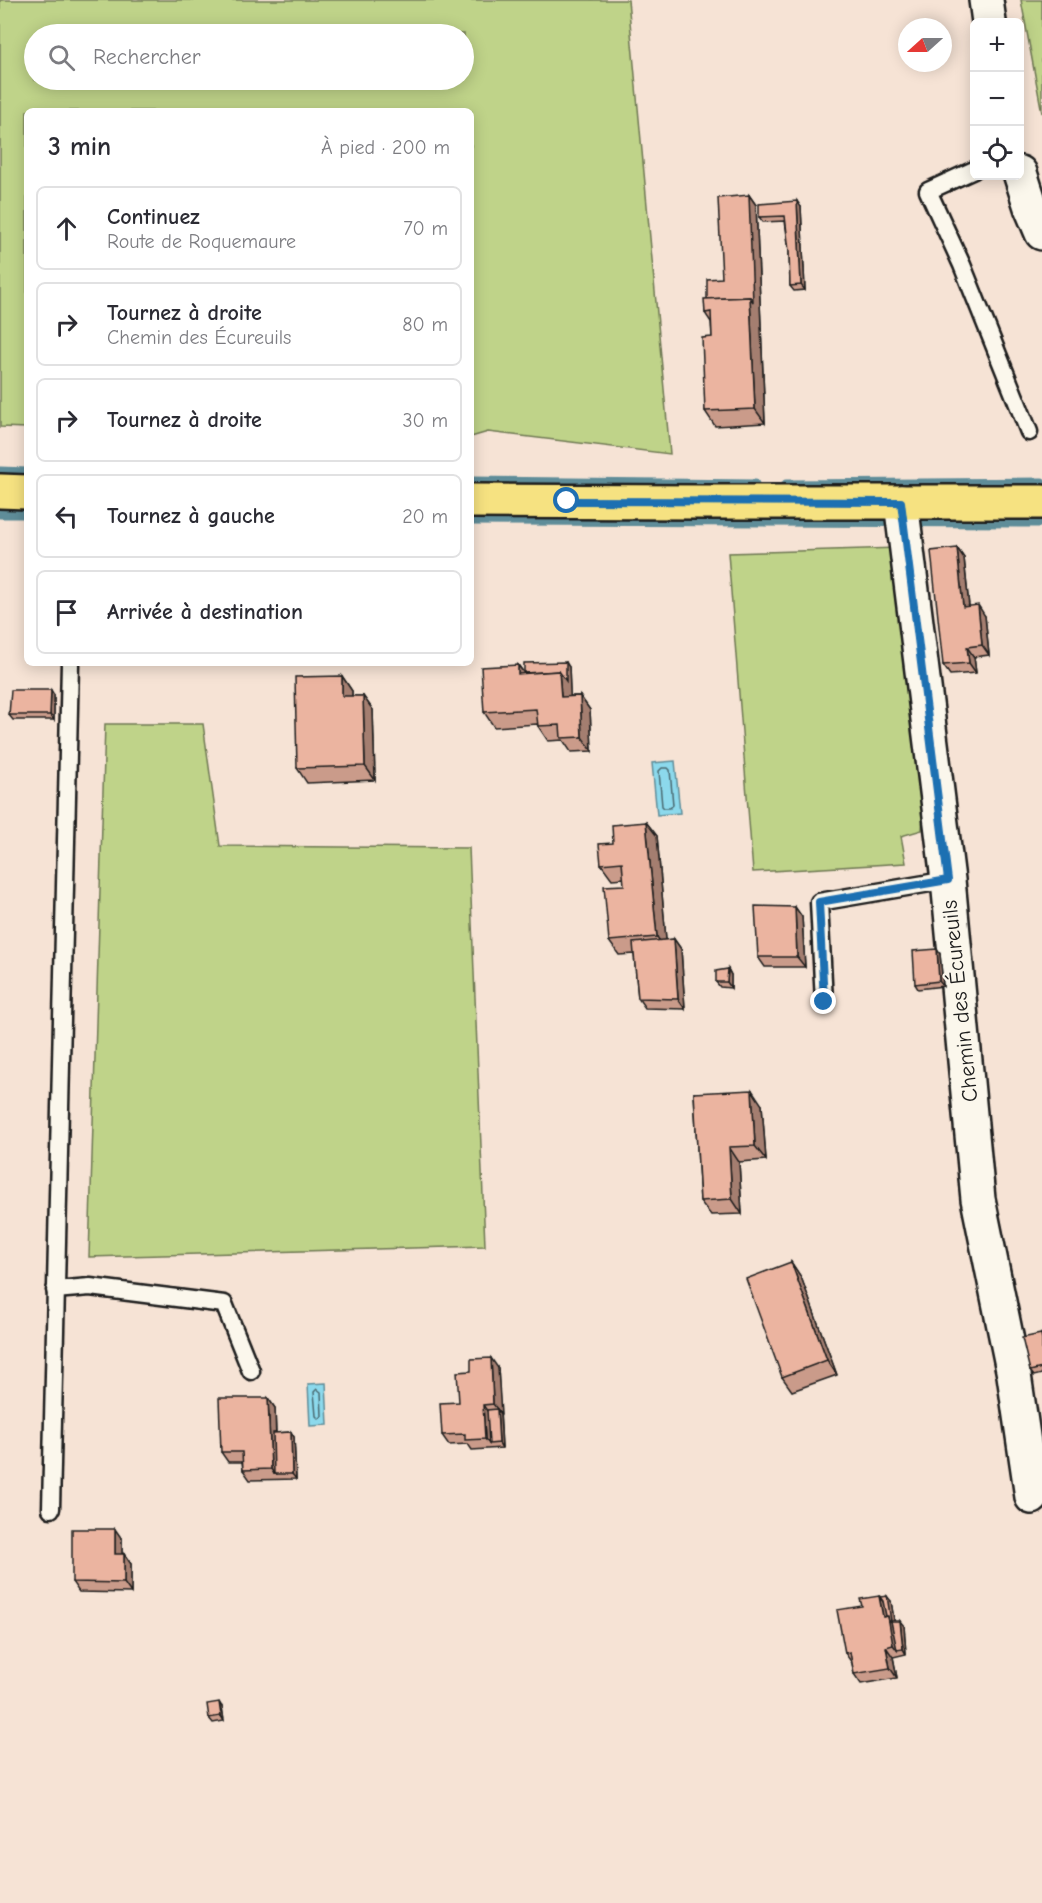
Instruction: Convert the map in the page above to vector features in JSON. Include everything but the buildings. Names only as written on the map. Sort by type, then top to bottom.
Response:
[{"type":"main road","points":[[0,491],[24,492]]},
{"type":"main road","points":[[474,501],[1042,502]]},
{"type":"street","points":[[986,0],[988,18]]},
{"type":"street","points":[[1022,180],[1042,233]]},
{"type":"street","name":"Chemin des Écureuils","points":[[901,502],[948,880],[978,1198],[1014,1375],[1032,1497]]},
{"type":"lane","points":[[970,172],[928,191],[962,265],[1029,432]]},
{"type":"lane","points":[[51,1509],[70,666]]},
{"type":"lane","points":[[824,1002],[819,902],[948,880]]},
{"type":"lane","points":[[55,1290],[90,1287],[224,1304],[250,1371]]},
{"type":"green space","points":[[0,0],[628,0],[670,454],[488,432],[474,436],[474,108],[24,108],[24,428],[0,427]]},
{"type":"green space","points":[[1021,0],[1042,0],[1042,113]]},
{"type":"green space","points":[[899,548],[926,765],[922,830],[901,836],[906,863],[753,872],[728,553]]},
{"type":"green space","points":[[105,724],[203,724],[220,846],[469,848],[485,1246],[89,1257]]},
{"type":"water","points":[[675,761],[680,813],[657,815],[652,763]]},
{"type":"water","points":[[326,1383],[328,1425],[310,1426],[308,1384]]},
{"type":"waterway","points":[[0,471],[24,472]]},
{"type":"waterway","points":[[474,481],[755,484]]},
{"type":"waterway","points":[[786,484],[1042,482]]},
{"type":"waterway","points":[[0,514],[24,514]]},
{"type":"waterway","points":[[474,521],[1042,523]]},
{"type":"route","points":[[567,501],[901,502],[948,880],[819,902],[824,1002]]}]
